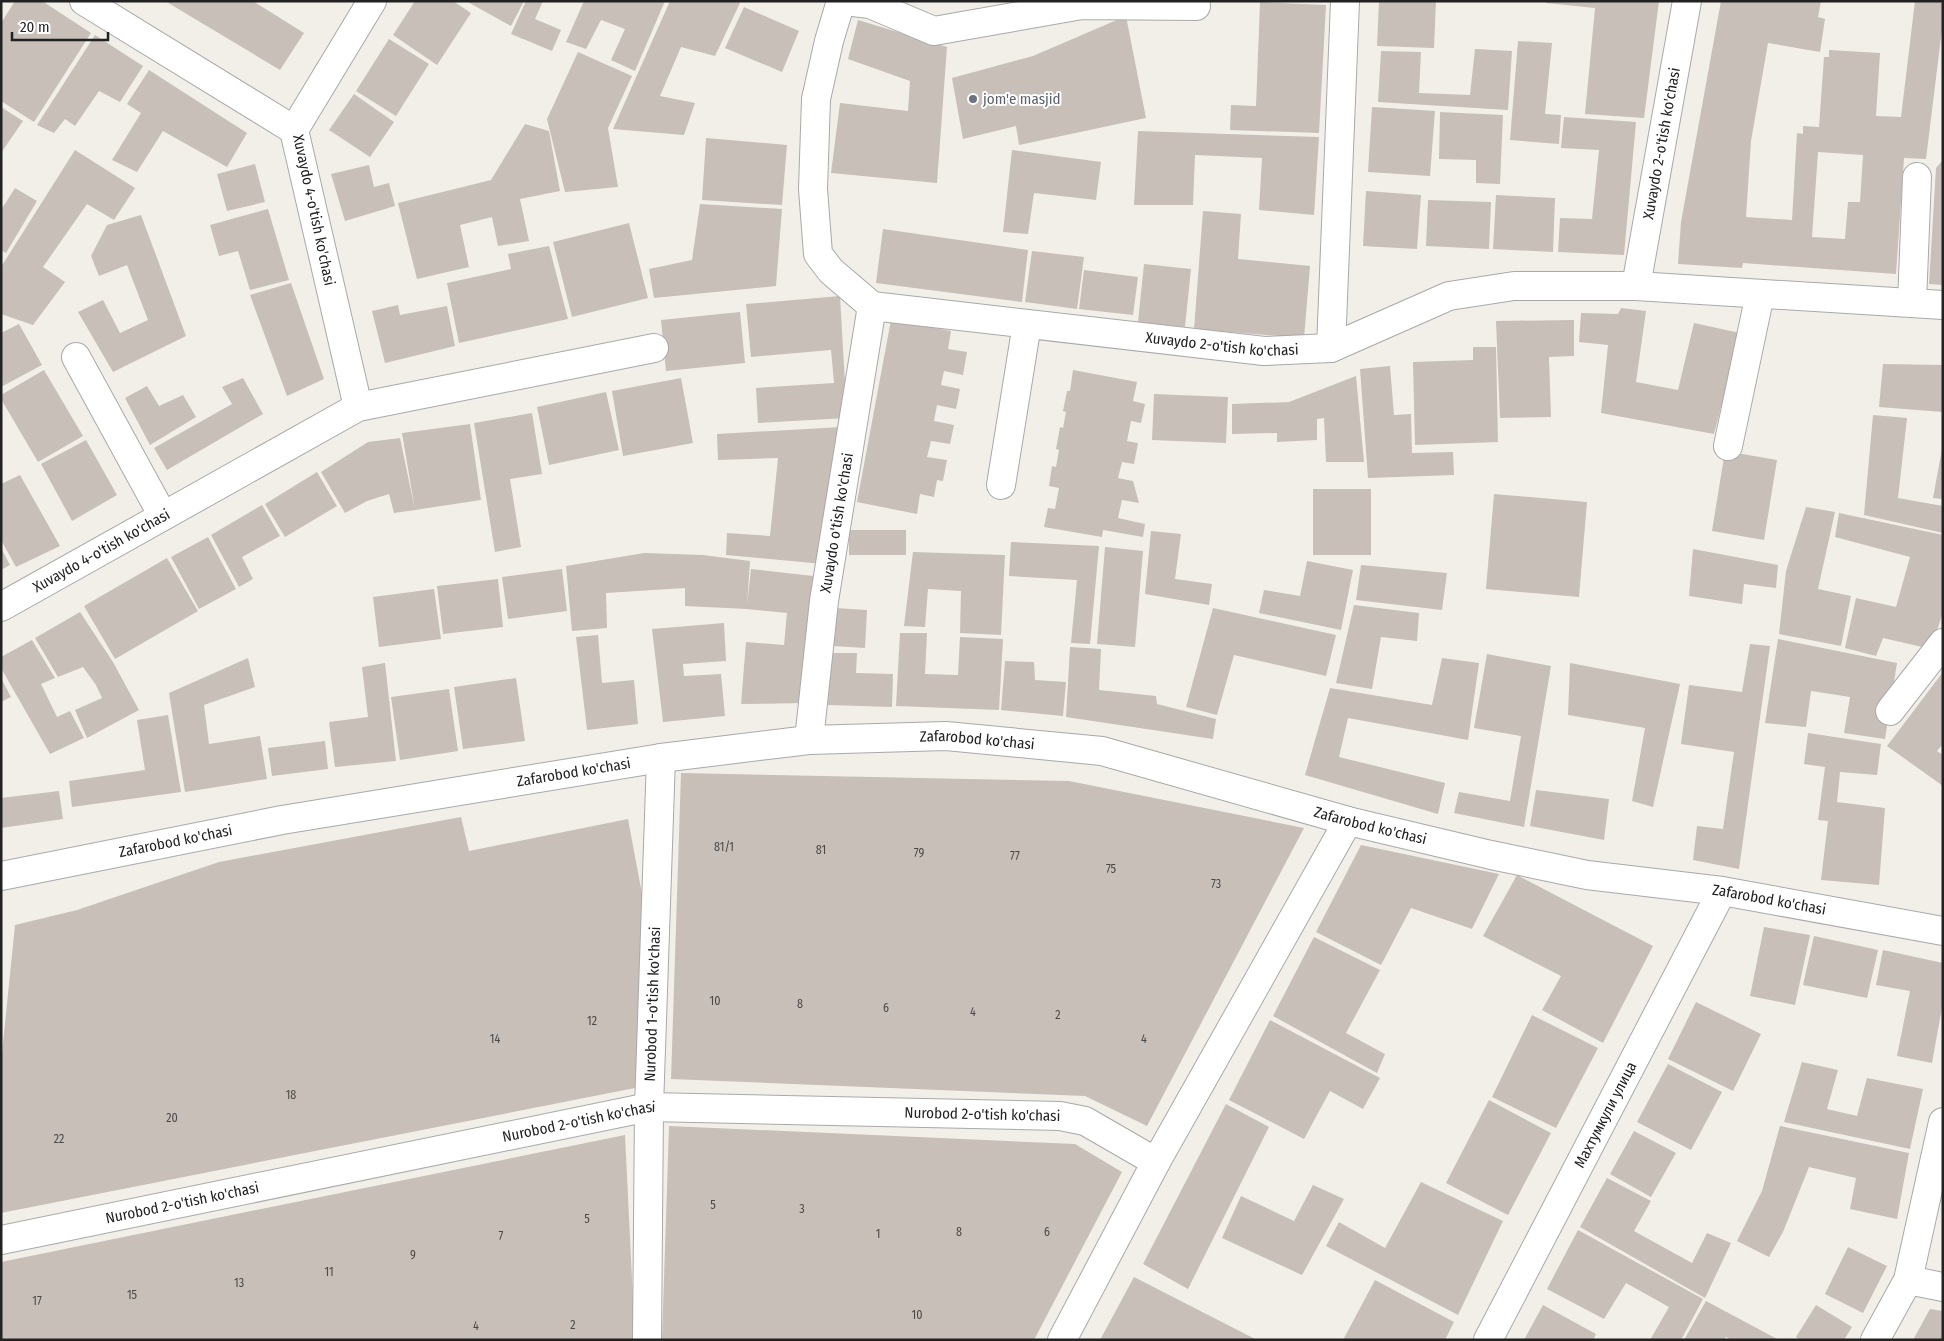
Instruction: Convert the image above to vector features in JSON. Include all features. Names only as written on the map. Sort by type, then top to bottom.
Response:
[{"type":"street","points":[[84,1],[294,130]]},
{"type":"street","name":"Xuvaydo 4-o'tish ko'chasi","points":[[358,407],[294,130],[372,1]]},
{"type":"street","points":[[872,306],[831,272],[818,254],[813,189],[816,99],[829,41],[843,1],[870,4],[934,31],[1082,5],[1196,6]]},
{"type":"street","points":[[1331,348],[1345,1]]},
{"type":"street","name":"Xuvaydo 2-o'tish ko'chasi","points":[[1636,286],[1687,1]]},
{"type":"street","points":[[1912,303],[1917,177]]},
{"type":"street","name":"Xuvaydo 2-o'tish ko'chasi","points":[[872,306],[1264,352],[1331,348],[1449,296],[1514,286],[1636,286],[1943,305]]},
{"type":"street","points":[[1728,446],[1760,294]]},
{"type":"street","name":"Xuvaydo o'tish ko'chasi","points":[[809,740],[824,601],[872,306]]},
{"type":"street","points":[[1001,485],[1027,324]]},
{"type":"street","name":"Xuvaydo 4-o'tish ko'chasi","points":[[1,607],[358,407],[654,348]]},
{"type":"street","points":[[76,357],[163,516]]},
{"type":"street","points":[[1890,711],[1943,643]]},
{"type":"street","name":"Zafarobod ko'chasi","points":[[1,876],[282,820],[661,758],[809,740],[946,736],[1102,751],[1348,821],[1491,855],[1587,875],[1722,890],[1943,931]]},
{"type":"street","name":"Nurobod 1-o'tish ko'chasi","points":[[647,1340],[648,1107],[661,758]]},
{"type":"street","points":[[1062,1340],[1156,1162],[1348,821]]},
{"type":"street","name":"Махтумкули улица","points":[[1488,1340],[1722,890]]},
{"type":"street","name":"Nurobod 2-o'tish ko'chasi","points":[[1,1240],[648,1107],[1060,1116],[1085,1121],[1156,1162]]},
{"type":"street","points":[[1876,1340],[1908,1280],[1943,1122]]},
{"type":"street","points":[[1908,1280],[1943,1287]]},
{"type":"building","points":[[15,1],[42,1],[91,33],[34,122],[1,101],[1,23]]},
{"type":"building","points":[[165,1],[253,1],[304,33],[280,70]]},
{"type":"building","points":[[415,1],[453,1],[471,13],[437,65],[393,35]]},
{"type":"building","points":[[466,1],[524,1],[511,26]]},
{"type":"building","points":[[526,1],[543,1],[535,19],[561,30],[552,51],[511,34]]},
{"type":"building","points":[[584,1],[665,1],[635,71],[611,60],[625,29],[601,20],[586,49],[566,42]]},
{"type":"building","points":[[670,1],[736,1],[740,3],[715,56],[681,47],[660,96],[695,103],[684,135],[613,129]]},
{"type":"building","points":[[1379,1],[1436,1],[1434,48],[1377,46]]},
{"type":"building","points":[[1546,1],[1659,1],[1644,118],[1585,114],[1595,8],[1546,3]]},
{"type":"building","points":[[1721,1],[1821,1],[1818,17],[1825,19],[1820,52],[1768,43],[1751,141],[1746,217],[1792,220],[1797,133],[1803,134],[1803,126],[1819,127],[1824,57],[1829,57],[1829,50],[1880,53],[1876,116],[1901,117],[1915,1],[1943,1],[1943,21],[1926,159],[1904,158],[1896,274],[1743,263],[1742,268],[1678,264],[1681,222]],"holes":[[[1818,152],[1863,155],[1860,202],[1848,202],[1845,239],[1812,237]]]},
{"type":"building","points":[[1260,2],[1326,5],[1319,133],[1230,130],[1231,105],[1256,106]]},
{"type":"building","points":[[744,7],[799,31],[782,72],[725,48]]},
{"type":"building","points":[[1126,16],[1146,118],[1019,145],[1016,126],[963,139],[952,78],[1033,56]]},
{"type":"building","points":[[858,20],[947,47],[937,183],[831,173],[840,103],[908,111],[910,81],[848,59]]},
{"type":"building","points":[[95,35],[143,66],[120,102],[99,91],[75,126],[65,119],[54,133],[37,125]]},
{"type":"building","points":[[389,39],[429,64],[396,116],[356,91]]},
{"type":"building","points":[[1518,41],[1552,43],[1545,114],[1561,115],[1559,144],[1510,140]]},
{"type":"building","points":[[1475,49],[1512,51],[1508,110],[1378,102],[1381,51],[1421,52],[1419,93],[1470,95]]},
{"type":"building","points":[[578,52],[632,76],[608,128],[618,187],[565,192],[547,119]]},
{"type":"building","points":[[149,70],[247,133],[227,167],[163,131],[137,172],[112,160],[141,113],[127,104]]},
{"type":"building","points":[[354,94],[394,122],[370,157],[329,130]]},
{"type":"building","points":[[1,107],[23,121],[1,153]]},
{"type":"building","points":[[1372,107],[1435,111],[1430,176],[1368,172]]},
{"type":"building","points":[[1440,112],[1503,115],[1500,184],[1476,183],[1476,160],[1439,159]]},
{"type":"building","points":[[1564,117],[1636,122],[1624,255],[1558,252],[1560,218],[1592,219],[1599,150],[1561,148]]},
{"type":"building","points":[[525,124],[549,131],[560,191],[520,199],[529,241],[498,246],[492,217],[460,225],[469,267],[417,279],[398,203],[491,180]]},
{"type":"building","points":[[1138,131],[1319,137],[1314,215],[1259,210],[1262,158],[1195,155],[1193,205],[1134,205]]},
{"type":"building","points":[[706,138],[787,145],[782,205],[702,200]]},
{"type":"building","points":[[75,150],[135,188],[114,220],[87,204],[43,267],[65,282],[33,325],[1,314],[1,267]]},
{"type":"building","points":[[1012,150],[1101,162],[1096,200],[1034,193],[1028,234],[1003,232]]},
{"type":"building","points":[[1943,160],[1943,285],[1929,284],[1936,168]]},
{"type":"building","points":[[255,164],[265,202],[227,211],[217,174]]},
{"type":"building","points":[[369,165],[374,187],[389,183],[395,206],[345,221],[331,174]]},
{"type":"building","points":[[15,188],[37,201],[6,253],[1,250],[1,210]]},
{"type":"building","points":[[1366,191],[1421,195],[1417,249],[1363,246]]},
{"type":"building","points":[[1496,195],[1555,198],[1553,252],[1493,249]]},
{"type":"building","points":[[1428,200],[1491,202],[1489,249],[1426,246]]},
{"type":"building","points":[[700,204],[782,209],[776,286],[654,298],[649,269],[692,260]]},
{"type":"building","points":[[268,209],[289,280],[250,290],[238,251],[219,256],[210,225]]},
{"type":"building","points":[[1203,211],[1241,214],[1238,259],[1310,266],[1304,338],[1194,329]]},
{"type":"building","points":[[141,215],[186,336],[113,372],[78,312],[103,300],[120,333],[148,320],[127,265],[99,276],[91,256],[107,225]]},
{"type":"building","points":[[629,223],[648,298],[572,317],[553,242]]},
{"type":"building","points":[[883,229],[1028,250],[1022,302],[876,283]]},
{"type":"building","points":[[549,246],[568,319],[459,343],[447,283],[511,269],[508,254]]},
{"type":"building","points":[[1032,251],[1084,257],[1077,309],[1025,302]]},
{"type":"building","points":[[1144,264],[1191,269],[1185,327],[1138,322]]},
{"type":"building","points":[[1084,270],[1138,277],[1133,315],[1079,309]]},
{"type":"building","points":[[291,283],[324,379],[287,396],[250,295]]},
{"type":"building","points":[[840,296],[847,418],[758,423],[756,388],[834,383],[831,350],[751,357],[746,304]]},
{"type":"building","points":[[398,305],[400,315],[447,306],[455,346],[385,363],[372,311]]},
{"type":"building","points":[[1621,308],[1646,311],[1636,382],[1678,390],[1694,323],[1740,333],[1714,434],[1601,413],[1608,345],[1579,342],[1581,313],[1618,314]]},
{"type":"building","points":[[740,312],[745,363],[666,371],[661,320]]},
{"type":"building","points":[[891,320],[951,331],[948,349],[967,352],[963,375],[944,371],[941,385],[960,389],[956,409],[937,405],[934,421],[954,425],[950,444],[931,441],[927,457],[947,460],[943,481],[937,480],[934,497],[920,494],[917,514],[857,502]]},
{"type":"building","points":[[1574,320],[1574,356],[1549,357],[1551,417],[1500,418],[1496,321]]},
{"type":"building","points":[[19,324],[42,365],[1,387],[1,333]]},
{"type":"building","points":[[1473,347],[1496,347],[1498,442],[1415,445],[1413,362],[1473,360]]},
{"type":"building","points":[[1883,364],[1943,365],[1943,412],[1879,407]]},
{"type":"building","points":[[1390,366],[1394,415],[1411,414],[1412,453],[1453,452],[1454,475],[1368,478],[1360,369]]},
{"type":"building","points":[[44,370],[83,436],[38,462],[1,399],[1,395]]},
{"type":"building","points":[[1073,370],[1137,382],[1133,401],[1145,404],[1141,423],[1131,421],[1127,441],[1138,443],[1134,464],[1122,462],[1118,478],[1133,481],[1139,503],[1122,500],[1118,518],[1145,524],[1143,537],[1103,530],[1102,537],[1044,527],[1048,508],[1055,509],[1059,488],[1049,486],[1052,466],[1056,467],[1059,450],[1056,449],[1060,427],[1063,428],[1066,412],[1063,411],[1067,391],[1070,391]]},
{"type":"building","points":[[1356,376],[1364,462],[1326,462],[1324,418],[1317,419],[1317,440],[1277,442],[1277,433],[1232,434],[1232,404],[1289,402]]},
{"type":"building","points":[[243,378],[263,414],[167,470],[154,448],[232,404],[222,387]]},
{"type":"building","points":[[681,378],[693,443],[623,456],[612,391]]},
{"type":"building","points":[[147,386],[159,406],[183,395],[196,417],[150,445],[125,398]]},
{"type":"building","points":[[606,392],[619,450],[549,465],[537,407]]},
{"type":"building","points":[[1154,394],[1228,397],[1226,443],[1152,440]]},
{"type":"building","points":[[532,413],[542,474],[510,479],[521,547],[495,552],[474,423]]},
{"type":"building","points":[[1873,415],[1907,418],[1898,498],[1943,506],[1943,533],[1864,515]]},
{"type":"building","points":[[470,424],[481,500],[415,510],[402,433]]},
{"type":"building","points":[[842,427],[823,564],[726,555],[727,533],[770,536],[778,458],[718,460],[717,434]]},
{"type":"building","points":[[400,438],[415,510],[394,513],[389,494],[367,501],[345,513],[321,472],[368,442]]},
{"type":"building","points":[[86,440],[117,495],[72,521],[41,464]]},
{"type":"building","points":[[1943,449],[1943,499],[1933,498]]},
{"type":"building","points":[[1725,451],[1777,460],[1764,540],[1712,531]]},
{"type":"building","points":[[317,472],[337,506],[285,537],[265,504]]},
{"type":"building","points":[[20,475],[60,546],[16,567],[1,540],[1,484]]},
{"type":"building","points":[[1313,489],[1371,489],[1371,555],[1313,555]]},
{"type":"building","points":[[1494,494],[1587,502],[1579,597],[1486,589]]},
{"type":"building","points":[[262,505],[280,536],[242,557],[253,579],[239,587],[211,535]]},
{"type":"building","points":[[1806,507],[1835,512],[1818,589],[1851,596],[1841,646],[1779,634],[1786,571]]},
{"type":"building","points":[[1839,513],[1943,535],[1943,612],[1931,649],[1883,638],[1876,656],[1845,648],[1856,598],[1896,607],[1910,557],[1835,537]]},
{"type":"building","points":[[849,530],[906,530],[906,555],[849,555]]},
{"type":"building","points":[[1151,531],[1181,534],[1175,579],[1212,584],[1209,605],[1145,594]]},
{"type":"building","points":[[208,537],[236,589],[199,609],[171,557]]},
{"type":"building","points":[[1011,542],[1099,546],[1090,644],[1071,643],[1077,580],[1009,576]]},
{"type":"building","points":[[1105,547],[1143,551],[1135,647],[1097,644]]},
{"type":"building","points":[[1,548],[10,565],[1,570]]},
{"type":"building","points":[[1693,549],[1778,565],[1776,588],[1744,584],[1742,604],[1689,596]]},
{"type":"building","points":[[913,552],[1005,555],[1001,635],[960,633],[961,591],[928,589],[925,627],[904,626]]},
{"type":"building","points":[[644,553],[703,555],[750,561],[747,606],[751,569],[822,577],[806,703],[741,704],[746,642],[784,645],[787,613],[685,606],[685,588],[606,593],[607,628],[572,631],[566,566]]},
{"type":"building","points":[[167,558],[198,611],[115,659],[84,606]]},
{"type":"building","points":[[1307,561],[1353,570],[1341,630],[1259,613],[1264,590],[1300,596]]},
{"type":"building","points":[[1361,565],[1447,573],[1442,610],[1356,600]]},
{"type":"building","points":[[562,569],[567,611],[508,619],[502,577]]},
{"type":"building","points":[[498,579],[503,627],[443,634],[437,586]]},
{"type":"building","points":[[434,589],[441,639],[379,647],[373,597]]},
{"type":"building","points":[[1354,605],[1419,613],[1417,641],[1381,637],[1372,689],[1336,683]]},
{"type":"building","points":[[836,608],[867,610],[865,648],[833,646]]},
{"type":"building","points":[[1213,608],[1336,635],[1326,676],[1234,655],[1217,715],[1186,707]]},
{"type":"building","points":[[80,612],[113,662],[139,710],[87,738],[75,710],[102,698],[96,685],[83,667],[58,677],[35,638]]},
{"type":"building","points":[[724,623],[726,661],[683,664],[684,676],[721,674],[725,716],[663,722],[652,629]]},
{"type":"building","points":[[900,633],[927,633],[925,674],[958,675],[960,637],[1003,639],[999,710],[896,706]]},
{"type":"building","points":[[598,635],[602,683],[634,680],[638,724],[587,730],[576,637]]},
{"type":"building","points":[[1778,639],[1897,663],[1885,739],[1844,733],[1850,697],[1811,691],[1806,727],[1765,723]]},
{"type":"building","points":[[32,640],[55,678],[41,684],[57,717],[70,711],[84,738],[50,754],[1,668],[1,657]]},
{"type":"building","points":[[1750,644],[1770,646],[1739,869],[1693,860],[1697,826],[1723,829],[1734,752],[1681,744],[1689,685],[1742,692]]},
{"type":"building","points":[[1070,647],[1101,649],[1099,690],[1156,696],[1157,704],[1216,719],[1213,739],[1066,717]]},
{"type":"building","points":[[830,653],[857,653],[856,673],[893,674],[892,707],[828,705]]},
{"type":"building","points":[[1487,654],[1551,666],[1524,827],[1454,813],[1459,792],[1510,801],[1521,736],[1474,728]]},
{"type":"building","points":[[248,658],[255,687],[204,705],[209,744],[260,736],[267,779],[185,792],[169,693]]},
{"type":"building","points":[[1442,658],[1479,663],[1468,740],[1348,718],[1339,757],[1445,783],[1438,814],[1305,775],[1330,688],[1432,705]]},
{"type":"building","points":[[1005,661],[1034,662],[1035,680],[1066,682],[1063,716],[1001,710]]},
{"type":"building","points":[[385,663],[396,761],[335,767],[329,722],[368,717],[362,667]]},
{"type":"building","points":[[1570,663],[1680,684],[1653,807],[1632,801],[1645,728],[1568,715]]},
{"type":"building","points":[[1943,672],[1943,744],[1937,751],[1943,755],[1943,786],[1887,746]]},
{"type":"building","points":[[1,678],[11,697],[1,702]]},
{"type":"building","points":[[516,678],[525,741],[463,749],[454,687]]},
{"type":"building","points":[[449,689],[458,751],[400,760],[391,697]]},
{"type":"building","points":[[168,715],[181,792],[72,807],[69,781],[145,770],[137,720]]},
{"type":"building","points":[[1808,733],[1881,744],[1877,775],[1840,772],[1837,802],[1885,808],[1879,885],[1821,880],[1828,821],[1818,820],[1825,767],[1804,764]]},
{"type":"building","points":[[325,741],[328,769],[272,776],[268,748]]},
{"type":"building","points":[[681,773],[1069,781],[1304,828],[1147,1126],[1085,1096],[671,1079]]},
{"type":"building","points":[[1536,790],[1609,799],[1604,840],[1530,826]]},
{"type":"building","points":[[59,791],[63,819],[1,828],[1,798]]},
{"type":"building","points":[[461,817],[469,851],[628,819],[649,931],[640,1087],[1,1213],[1,1063],[15,925],[77,910],[219,862]]},
{"type":"building","points":[[1361,845],[1499,874],[1472,929],[1411,908],[1381,965],[1316,932]]},
{"type":"building","points":[[1517,875],[1653,946],[1603,1043],[1542,1010],[1561,976],[1483,936]]},
{"type":"building","points":[[1764,927],[1810,935],[1795,1005],[1750,996]]},
{"type":"building","points":[[1814,936],[1878,950],[1867,998],[1803,985]]},
{"type":"building","points":[[1314,937],[1380,970],[1346,1033],[1385,1054],[1377,1073],[1273,1016]]},
{"type":"building","points":[[1883,950],[1943,963],[1943,1002],[1932,1063],[1897,1056],[1910,991],[1876,985]]},
{"type":"building","points":[[1696,1002],[1761,1034],[1733,1091],[1668,1059]]},
{"type":"building","points":[[1532,1015],[1598,1048],[1556,1128],[1492,1097]]},
{"type":"building","points":[[1270,1020],[1380,1078],[1363,1109],[1330,1091],[1304,1139],[1229,1100]]},
{"type":"building","points":[[1802,1062],[1838,1070],[1827,1109],[1857,1116],[1867,1078],[1923,1089],[1910,1149],[1784,1122]]},
{"type":"building","points":[[1668,1064],[1722,1092],[1691,1150],[1637,1122]]},
{"type":"building","points":[[1489,1100],[1551,1133],[1508,1215],[1446,1183]]},
{"type":"building","points":[[1226,1104],[1269,1127],[1188,1289],[1143,1264]]},
{"type":"building","points":[[669,1126],[1075,1144],[1122,1172],[1034,1340],[662,1340]]},
{"type":"building","points":[[1780,1126],[1909,1153],[1897,1219],[1850,1209],[1856,1178],[1809,1167],[1783,1232],[1769,1257],[1737,1241],[1762,1191]]},
{"type":"building","points":[[1634,1131],[1676,1153],[1651,1197],[1610,1174]]},
{"type":"building","points":[[625,1135],[635,1340],[1,1340],[1,1262]]},
{"type":"building","points":[[1607,1178],[1651,1201],[1634,1231],[1692,1263],[1707,1233],[1731,1243],[1705,1298],[1580,1227]]},
{"type":"building","points":[[1421,1182],[1503,1221],[1458,1315],[1326,1246],[1339,1222],[1385,1248]]},
{"type":"building","points":[[1313,1185],[1344,1199],[1302,1275],[1222,1238],[1241,1196],[1294,1221]]},
{"type":"building","points":[[1578,1230],[1703,1299],[1681,1340],[1650,1340],[1669,1307],[1626,1283],[1604,1319],[1547,1289]]},
{"type":"building","points":[[1848,1247],[1887,1266],[1863,1313],[1825,1294]]},
{"type":"building","points":[[1134,1277],[1257,1340],[1100,1340]]},
{"type":"building","points":[[1375,1280],[1454,1322],[1445,1340],[1343,1340]]},
{"type":"building","points":[[1706,1301],[1779,1340],[1731,1340],[1726,1337],[1724,1340],[1684,1340]]},
{"type":"building","points":[[1543,1305],[1596,1334],[1593,1340],[1524,1340]]},
{"type":"building","points":[[1816,1305],[1852,1327],[1844,1340],[1800,1340],[1796,1337]]},
{"type":"building","points":[[1930,1309],[1943,1311],[1943,1340],[1913,1340]]},
{"type":"place","name":"jom'e masjid","points":[[973,99]]}]
